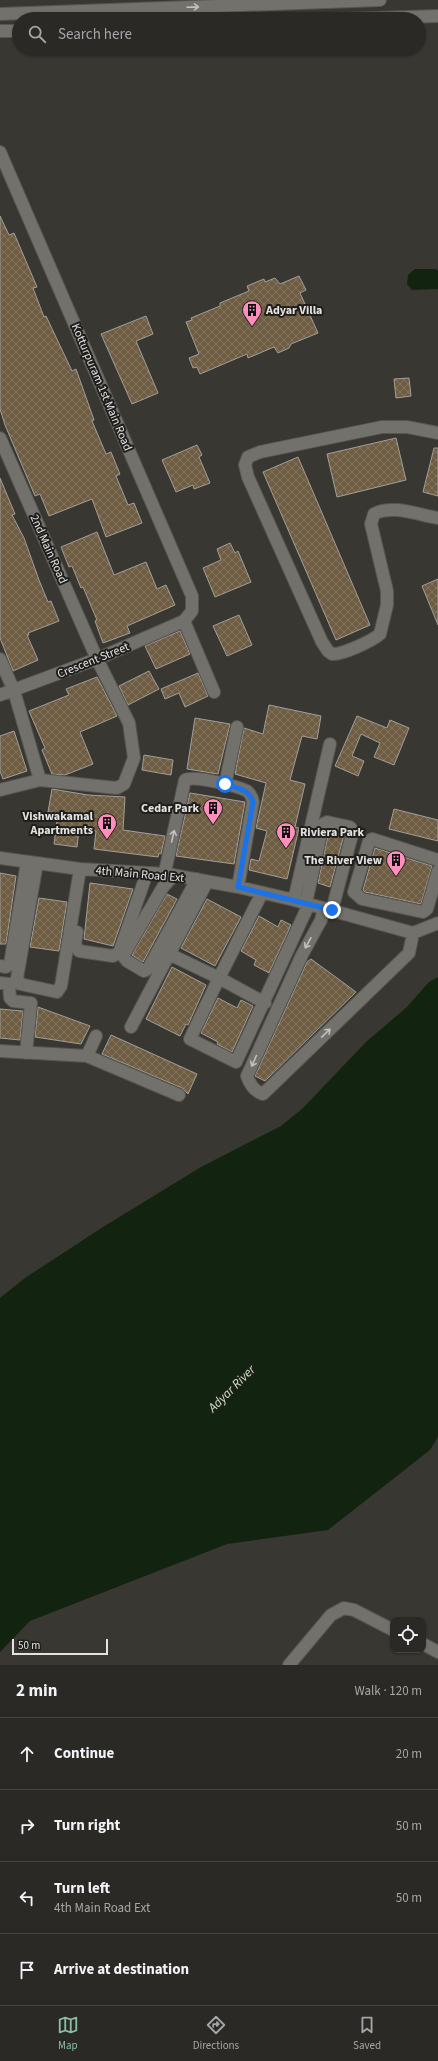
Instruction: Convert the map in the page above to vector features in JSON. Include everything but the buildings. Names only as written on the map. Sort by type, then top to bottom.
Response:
[{"type":"street","points":[[42,12],[229,3],[380,0]]},
{"type":"street","points":[[0,14],[12,13]]},
{"type":"street","points":[[426,16],[438,16]]},
{"type":"street","points":[[0,31],[12,31]]},
{"type":"street","name":"Kotturpuram 1st Main Road","points":[[0,152],[192,596],[192,610],[184,621]]},
{"type":"street","points":[[438,433],[407,427],[368,429],[260,452],[248,457],[245,465],[248,477],[322,642],[328,652],[332,654],[340,653],[372,640],[380,634],[388,598],[371,524],[374,514],[379,511],[394,510],[438,518]]},
{"type":"street","name":"2nd Main Road","points":[[0,438],[98,660],[129,723],[133,741],[134,758],[124,784],[117,788],[40,780],[0,790]]},
{"type":"street","points":[[184,621],[214,692]]},
{"type":"street","name":"Crescent Street","points":[[0,696],[98,660],[184,621]]},
{"type":"street","points":[[0,659],[14,691],[40,780]]},
{"type":"street","points":[[225,784],[237,727]]},
{"type":"street","points":[[294,900],[330,744]]},
{"type":"street","points":[[202,881],[148,969],[144,971],[126,961],[123,956],[170,875],[166,867],[185,780],[192,778],[225,784],[246,791],[251,795],[253,802],[238,887]]},
{"type":"street","points":[[262,893],[190,1037],[191,1040],[234,1062],[238,1061],[265,1003],[308,903],[323,824],[327,822],[350,826],[353,831],[328,909],[302,955],[247,1076],[249,1083],[257,1091],[263,1094],[408,953],[415,932],[438,923]]},
{"type":"street","points":[[438,860],[372,839],[369,842],[354,892],[362,899],[423,912],[427,909],[438,871]]},
{"type":"street","name":"4th Main Road Ext","points":[[0,858],[83,869],[170,875],[238,887],[308,903],[415,932]]},
{"type":"street","points":[[32,862],[17,978],[20,984],[57,992],[61,986],[83,869]]},
{"type":"street","points":[[0,966],[6,967],[10,964],[32,862]]},
{"type":"street","points":[[83,869],[76,947],[79,951],[113,956],[119,953],[147,873]]},
{"type":"street","points":[[131,1027],[169,954],[202,881]]},
{"type":"street","points":[[169,954],[219,978],[265,1003]]},
{"type":"street","points":[[0,983],[9,984],[10,998],[14,1001],[31,1003],[26,1053]]},
{"type":"street","points":[[87,1056],[96,1036]]},
{"type":"street","points":[[0,1051],[87,1056],[179,1095]]},
{"type":"street","points":[[289,1665],[331,1615],[344,1608],[354,1610],[390,1628]]},
{"type":"street","points":[[426,1646],[438,1652]]},
{"type":"water","points":[[415,269],[436,269],[438,271],[438,289],[412,290],[407,284],[408,275]]},
{"type":"water","name":"Adyar River","points":[[438,977],[438,1437],[430,1450],[328,1530],[227,1544],[30,1621],[0,1652],[0,1298],[25,1278],[103,1227],[201,1167],[281,1126],[303,1108],[366,1042],[407,1007],[429,982]]},
{"type":"place","name":"Adyar Villa","points":[[252,327]]},
{"type":"place","name":"Cedar Park","points":[[213,825]]},
{"type":"place","name":"Vishwakamal Apartments","points":[[107,840]]},
{"type":"place","name":"Riviera Park","points":[[286,849]]},
{"type":"place","name":"The River View","points":[[396,877]]},
{"type":"route","points":[[225,784],[246,791],[251,795],[253,802],[238,887],[332,910]]}]
